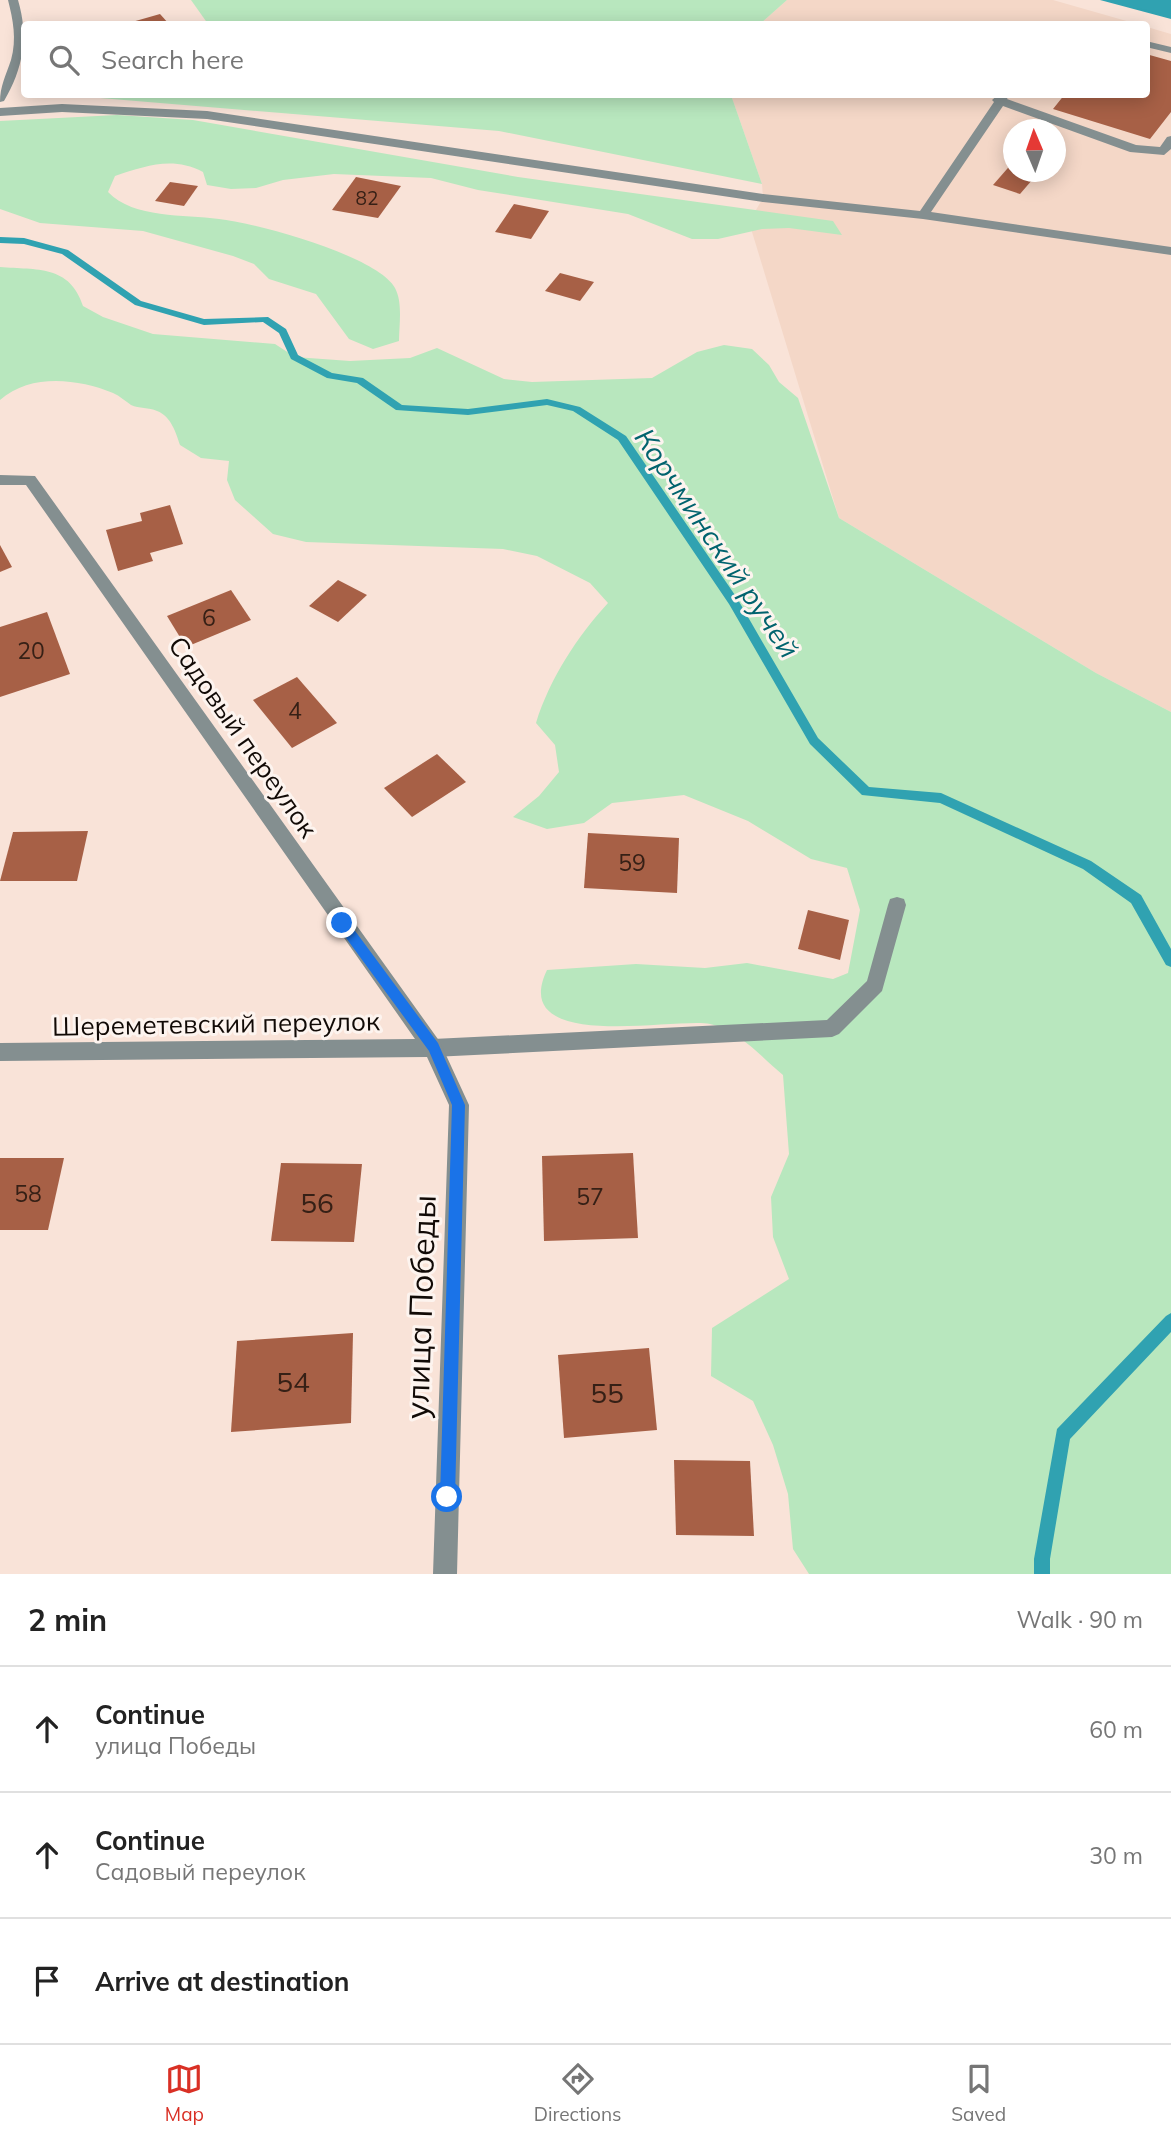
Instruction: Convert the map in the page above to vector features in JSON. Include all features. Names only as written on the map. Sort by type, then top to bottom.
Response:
[{"type":"street","points":[[13,0],[20,20],[21,34]]},
{"type":"street","points":[[1150,45],[1171,50]]},
{"type":"street","points":[[0,99],[21,50]]},
{"type":"street","points":[[923,215],[1000,98]]},
{"type":"street","points":[[1004,98],[1134,149],[1164,151],[1171,140]]},
{"type":"street","points":[[0,112],[62,108],[207,114],[763,198],[923,215],[1171,251]]},
{"type":"street","name":"Садовый переулок","points":[[0,480],[30,480],[433,1048]]},
{"type":"street","name":"Шереметевский переулок","points":[[0,1052],[433,1048],[832,1028],[875,985],[897,905]]},
{"type":"street","name":"улица Победы","points":[[433,1048],[459,1105],[444,1574]]},
{"type":"shaded area","points":[[787,0],[1053,0],[1126,21],[763,21]]},
{"type":"shaded area","points":[[1150,28],[1171,34],[1171,712],[1096,673],[839,518],[749,222],[763,198],[762,184],[732,98],[1150,98]]},
{"type":"green space","points":[[191,0],[787,0],[763,21],[206,21]]},
{"type":"green space","points":[[100,98],[732,98],[762,184],[499,131]]},
{"type":"green space","points":[[117,115],[193,120],[518,177],[833,221],[842,235],[789,228],[762,229],[718,239],[692,239],[628,214],[478,190],[431,178],[334,174],[283,180],[256,188],[231,189],[207,185],[203,172],[181,164],[148,166],[115,176],[108,192],[131,207],[160,214],[236,222],[286,234],[342,253],[384,276],[395,288],[399,300],[399,341],[373,349],[349,339],[316,294],[269,279],[254,264],[233,256],[143,231],[40,223],[0,209],[0,121]]},
{"type":"green space","points":[[0,267],[39,270],[61,276],[70,283],[83,306],[103,317],[153,334],[275,344],[295,357],[350,361],[410,358],[437,348],[504,379],[532,382],[652,378],[697,352],[724,345],[752,349],[769,365],[779,382],[798,398],[839,518],[1096,673],[1171,712],[1171,1574],[809,1574],[793,1549],[788,1494],[773,1445],[753,1401],[711,1376],[712,1328],[789,1279],[773,1237],[771,1197],[789,1154],[783,1075],[740,1038],[721,1027],[692,1023],[601,1026],[572,1022],[551,1013],[541,996],[547,970],[636,964],[705,968],[747,963],[833,979],[848,973],[860,910],[847,868],[811,859],[748,821],[684,795],[612,803],[584,823],[547,829],[513,817],[539,796],[559,772],[555,745],[536,723],[549,690],[566,659],[608,603],[590,583],[537,556],[503,549],[306,542],[273,534],[235,500],[227,480],[229,461],[201,458],[180,445],[175,430],[162,413],[131,405],[116,394],[99,388],[70,382],[40,382],[12,391],[0,400]]},
{"type":"water","points":[[1100,0],[1171,0],[1171,19]]},
{"type":"building","points":[[160,14],[166,21],[136,21]]},
{"type":"building","points":[[1150,55],[1171,61],[1171,112],[1150,139],[1053,109],[1062,98],[1150,98]]},
{"type":"building","points":[[1003,174],[1003,182],[1030,182],[1020,194],[993,185]]},
{"type":"building","points":[[356,177],[401,186],[378,218],[332,210]]},
{"type":"building","points":[[170,182],[198,186],[184,206],[155,201]]},
{"type":"building","points":[[514,204],[549,211],[531,239],[495,232]]},
{"type":"building","points":[[560,273],[594,282],[580,301],[545,291]]},
{"type":"building","points":[[170,505],[183,544],[150,553],[153,561],[118,571],[106,530],[142,521],[140,513]]},
{"type":"building","points":[[0,545],[12,567],[0,572]]},
{"type":"building","points":[[338,580],[367,595],[338,622],[309,606]]},
{"type":"building","points":[[231,590],[251,620],[186,647],[167,616]]},
{"type":"building","points":[[47,612],[70,674],[0,697],[0,627]]},
{"type":"building","points":[[297,677],[337,723],[292,748],[253,700]]},
{"type":"building","points":[[437,754],[466,782],[412,817],[384,788]]},
{"type":"building","points":[[88,831],[77,881],[0,881],[13,832]]},
{"type":"building","points":[[588,833],[679,838],[677,893],[584,888]]},
{"type":"building","points":[[808,910],[849,920],[840,960],[798,949]]},
{"type":"building","points":[[633,1153],[638,1238],[544,1241],[542,1156]]},
{"type":"building","points":[[0,1158],[64,1158],[48,1230],[0,1230]]},
{"type":"building","points":[[281,1163],[362,1164],[354,1242],[271,1241]]},
{"type":"building","points":[[353,1333],[351,1423],[231,1432],[237,1341]]},
{"type":"building","points":[[649,1348],[657,1430],[564,1438],[558,1355]]},
{"type":"building","points":[[674,1460],[750,1461],[754,1536],[676,1535]]},
{"type":"waterway","name":"Корчминский ручей","points":[[0,240],[24,241],[65,252],[138,303],[204,322],[265,319],[283,331],[294,357],[330,376],[360,380],[400,408],[468,412],[547,402],[576,409],[622,438],[733,601],[814,741],[866,792],[941,798],[1087,865],[1136,899],[1171,961]]},
{"type":"waterway","name":"Корчминский ручей","points":[[1042,1574],[1042,1559],[1063,1435],[1171,1321]]},
{"type":"route","points":[[342,923],[433,1048],[459,1105],[447,1497]]}]
